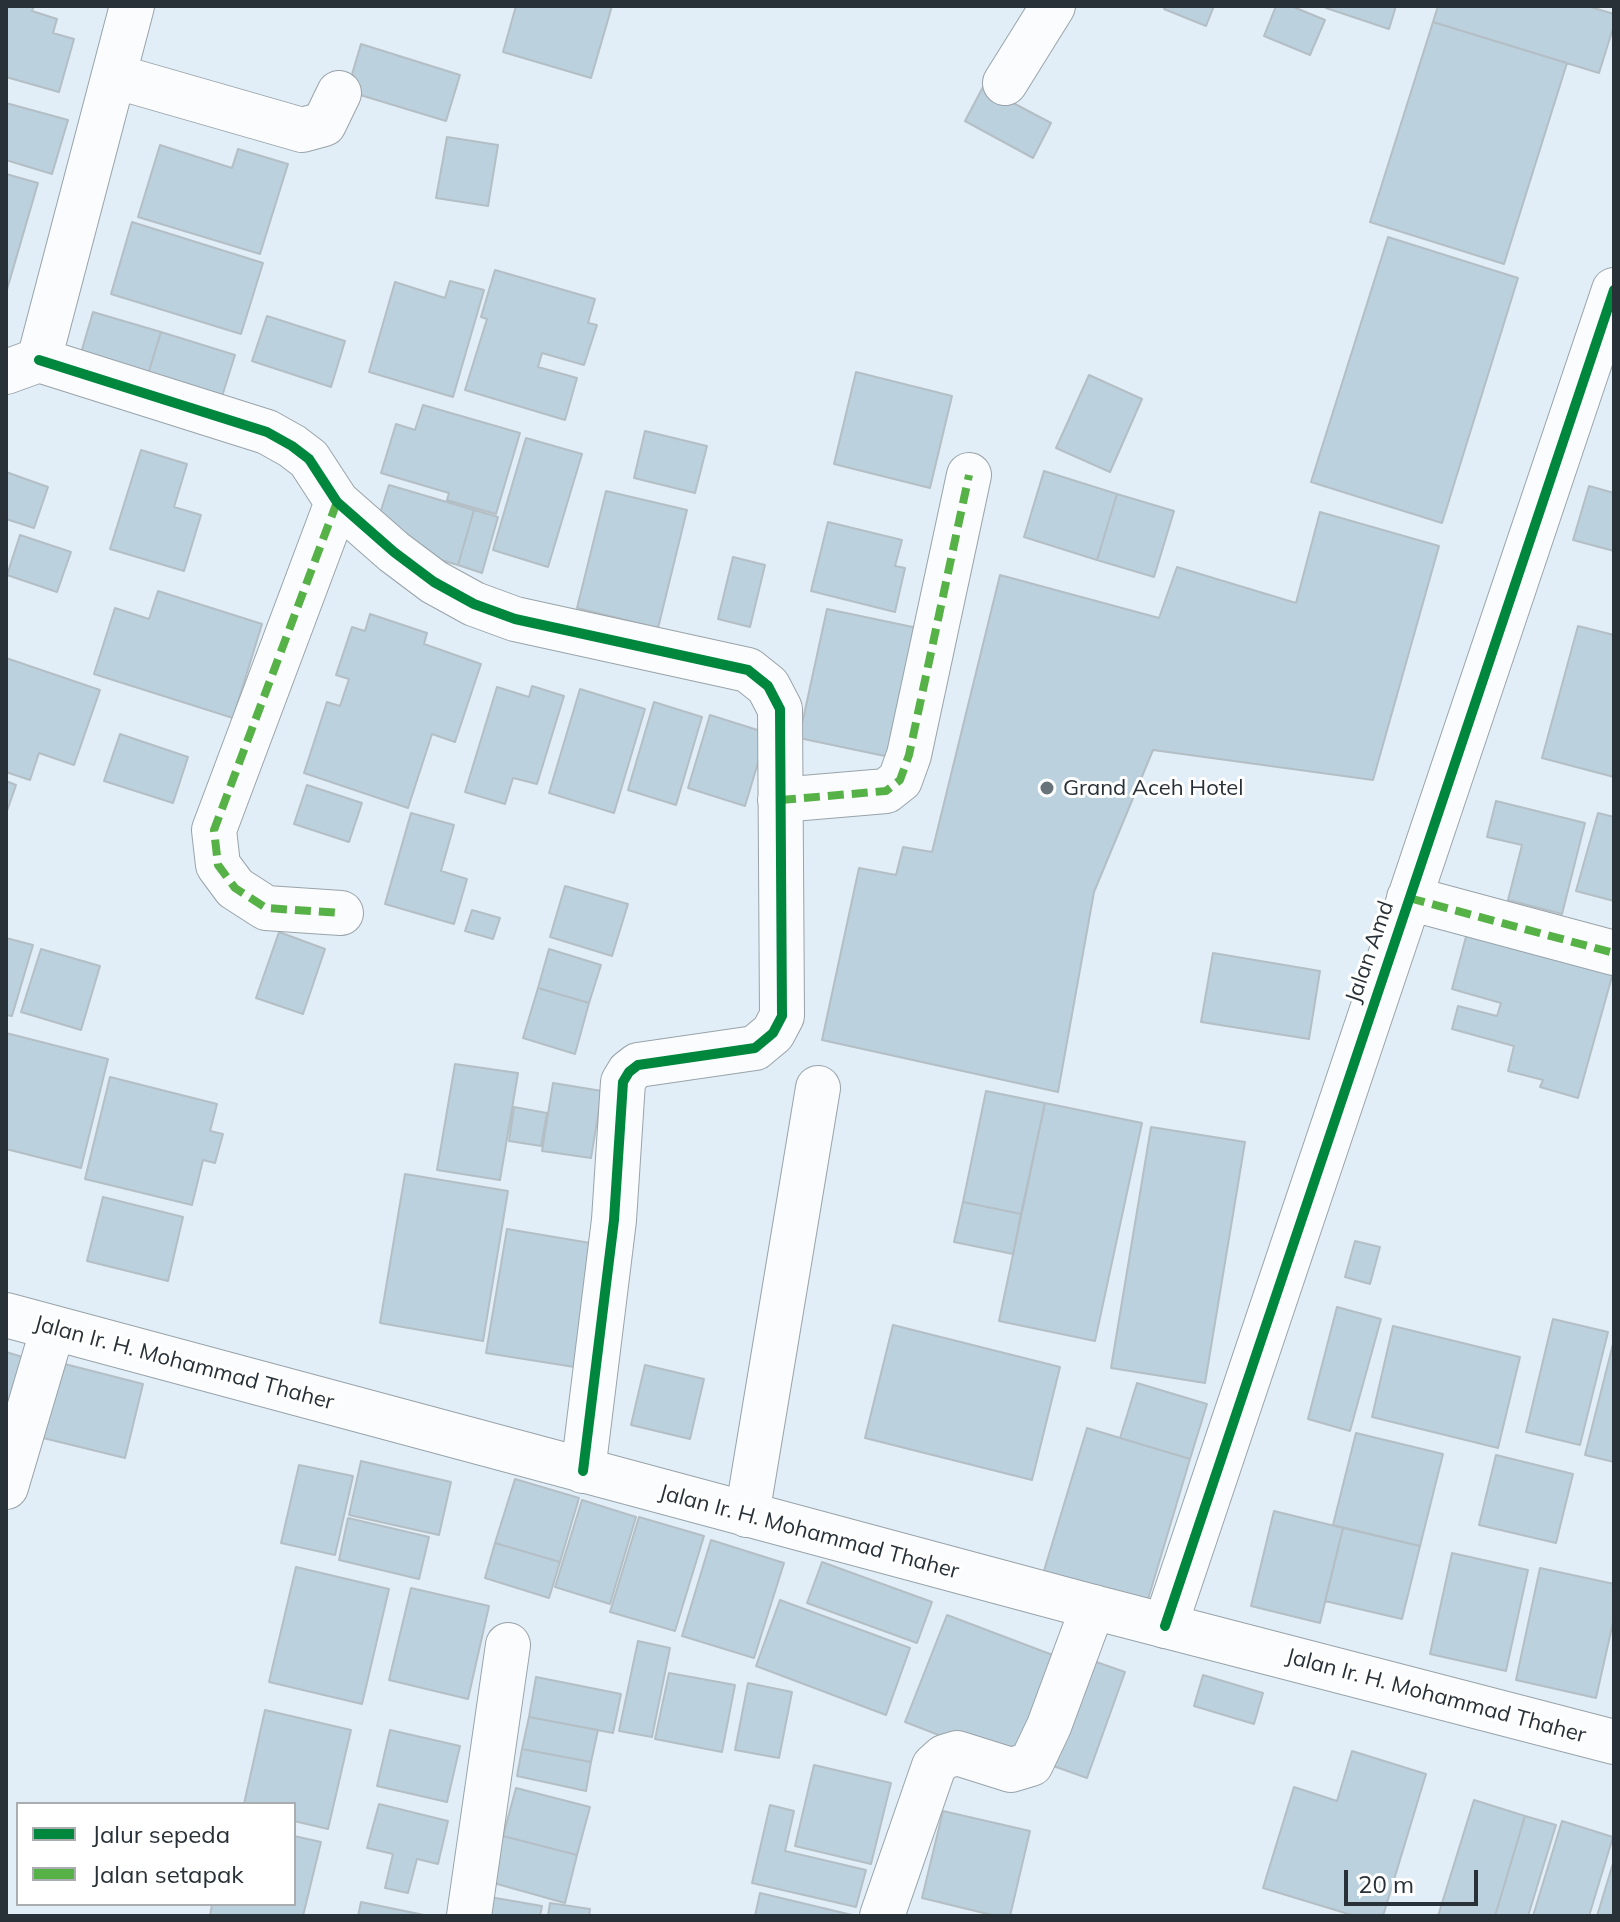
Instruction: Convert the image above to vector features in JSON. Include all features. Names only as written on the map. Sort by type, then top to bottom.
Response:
[{"type":"street","points":[[132,6],[114,76],[22,366],[267,432],[309,459],[337,502],[424,575],[474,604],[515,619],[748,670],[768,686],[780,709],[782,1016],[773,1033],[755,1048],[638,1065],[623,1082],[614,1220],[583,1471]]},
{"type":"street","points":[[1005,83],[1053,6]]},
{"type":"street","points":[[114,76],[302,130],[324,124],[339,93]]},
{"type":"street","name":"Jalan Amd","points":[[1165,1626],[1409,898],[1604,352],[1614,290]]},
{"type":"street","points":[[780,800],[886,791],[900,780],[909,755],[969,475]]},
{"type":"street","points":[[337,502],[214,830],[218,865],[235,888],[266,908],[341,913]]},
{"type":"street","points":[[1409,898],[1614,953]]},
{"type":"street","points":[[747,1515],[818,1088]]},
{"type":"street","name":"Jalan Ir. H. Mohammad Thaher","points":[[6,1315],[1093,1607],[1614,1742]]},
{"type":"street","points":[[6,1487],[53,1328]]},
{"type":"street","points":[[882,1916],[934,1766],[944,1757],[957,1753],[1011,1770],[1031,1764],[1049,1726],[1093,1607]]},
{"type":"street","points":[[469,1916],[508,1645]]},
{"type":"building","points":[[6,6],[34,6],[32,11],[57,19],[53,33],[74,39],[59,92],[6,77]]},
{"type":"building","points":[[516,6],[612,6],[591,78],[503,52]]},
{"type":"building","points":[[1166,6],[1214,6],[1206,26],[1164,9]]},
{"type":"building","points":[[1276,6],[1291,6],[1325,20],[1310,55],[1264,36]]},
{"type":"building","points":[[1327,6],[1396,6],[1389,29]]},
{"type":"building","points":[[1438,6],[1587,6],[1614,14],[1614,25],[1599,73],[1433,22]]},
{"type":"building","points":[[1433,22],[1567,63],[1504,264],[1370,222]]},
{"type":"building","points":[[361,44],[460,75],[446,121],[347,91]]},
{"type":"building","points":[[983,87],[1051,123],[1033,158],[965,121]]},
{"type":"building","points":[[6,103],[68,120],[52,174],[6,160]]},
{"type":"building","points":[[447,137],[498,145],[488,206],[436,198]]},
{"type":"building","points":[[160,145],[232,168],[238,149],[288,164],[260,254],[138,217]]},
{"type":"building","points":[[6,174],[38,183],[6,293]]},
{"type":"building","points":[[132,222],[263,263],[241,334],[111,294]]},
{"type":"building","points":[[1388,237],[1518,278],[1442,523],[1311,482]]},
{"type":"building","points":[[495,270],[595,299],[588,323],[597,325],[584,365],[542,353],[538,367],[577,378],[565,420],[465,390],[487,319],[481,317]]},
{"type":"building","points":[[450,281],[484,290],[453,397],[369,372],[395,282],[445,298]]},
{"type":"building","points":[[93,312],[161,332],[145,384],[78,363]]},
{"type":"building","points":[[267,316],[345,341],[331,387],[252,361]]},
{"type":"building","points":[[161,332],[235,355],[219,406],[145,384]]},
{"type":"building","points":[[856,372],[952,396],[930,488],[834,464]]},
{"type":"building","points":[[1089,375],[1142,399],[1110,472],[1056,448]]},
{"type":"building","points":[[423,405],[520,433],[496,514],[447,500],[449,493],[381,473],[396,424],[415,430]]},
{"type":"building","points":[[645,431],[707,446],[695,493],[634,478]]},
{"type":"building","points":[[526,438],[582,454],[548,567],[493,550]]},
{"type":"building","points":[[141,450],[187,464],[174,507],[201,515],[184,571],[110,549]]},
{"type":"building","points":[[1044,471],[1117,494],[1097,560],[1024,537]]},
{"type":"building","points":[[6,472],[48,487],[34,528],[6,519]]},
{"type":"building","points":[[389,485],[474,510],[458,565],[393,546],[377,523]]},
{"type":"building","points":[[1589,486],[1614,493],[1614,551],[1573,540]]},
{"type":"building","points":[[606,491],[687,510],[658,628],[577,608]]},
{"type":"building","points":[[1117,494],[1174,511],[1154,577],[1097,560]]},
{"type":"building","points":[[474,510],[498,517],[482,573],[458,565]]},
{"type":"building","points":[[1320,512],[1439,546],[1373,780],[1153,750],[1094,892],[1058,1092],[822,1040],[859,868],[896,875],[903,847],[932,852],[1000,575],[1159,618],[1177,567],[1296,603]]},
{"type":"building","points":[[828,522],[902,540],[895,566],[905,568],[895,612],[811,591]]},
{"type":"building","points":[[20,535],[71,552],[57,592],[7,575]]},
{"type":"building","points":[[733,557],[765,565],[750,627],[718,619]]},
{"type":"building","points":[[158,591],[262,624],[233,718],[94,674],[115,608],[149,619]]},
{"type":"building","points":[[827,609],[927,630],[899,759],[799,738]]},
{"type":"building","points":[[370,614],[427,633],[424,644],[481,664],[455,742],[432,734],[408,808],[304,773],[327,702],[340,706],[349,679],[336,675],[352,627],[365,631]]},
{"type":"building","points":[[1578,626],[1614,635],[1614,777],[1542,758]]},
{"type":"building","points":[[6,658],[100,690],[74,765],[39,753],[30,780],[6,772]]},
{"type":"building","points":[[532,686],[564,696],[537,784],[513,778],[505,804],[465,792],[497,687],[529,697]]},
{"type":"building","points":[[580,689],[645,709],[614,813],[549,793]]},
{"type":"building","points":[[654,702],[702,717],[676,805],[628,790]]},
{"type":"building","points":[[710,715],[767,733],[745,806],[688,788]]},
{"type":"building","points":[[120,734],[188,757],[173,803],[104,781]]},
{"type":"building","points":[[6,781],[16,785],[6,814]]},
{"type":"building","points":[[307,785],[362,803],[349,842],[294,824]]},
{"type":"building","points":[[1496,801],[1585,823],[1562,914],[1508,900],[1522,845],[1487,837]]},
{"type":"building","points":[[411,813],[454,825],[441,871],[467,879],[454,924],[385,904]]},
{"type":"building","points":[[1598,813],[1614,817],[1614,901],[1576,891]]},
{"type":"building","points":[[565,886],[628,904],[612,956],[550,937]]},
{"type":"building","points":[[472,910],[500,918],[493,939],[465,931]]},
{"type":"building","points":[[279,932],[325,949],[303,1014],[256,998]]},
{"type":"building","points":[[1467,933],[1613,973],[1578,1098],[1540,1087],[1543,1080],[1508,1071],[1514,1046],[1452,1029],[1458,1006],[1497,1016],[1501,1003],[1452,989]]},
{"type":"building","points":[[6,938],[33,945],[12,1016],[6,1015]]},
{"type":"building","points":[[41,949],[100,966],[81,1030],[21,1012]]},
{"type":"building","points":[[549,949],[601,965],[589,1003],[538,988]]},
{"type":"building","points":[[1213,953],[1320,971],[1309,1039],[1201,1022]]},
{"type":"building","points":[[538,988],[589,1003],[575,1054],[523,1038]]},
{"type":"building","points":[[6,1033],[108,1059],[81,1168],[6,1149]]},
{"type":"building","points":[[455,1064],[518,1073],[500,1180],[437,1170]]},
{"type":"building","points":[[110,1077],[217,1104],[210,1131],[223,1134],[215,1163],[203,1160],[192,1205],[85,1179]]},
{"type":"building","points":[[553,1083],[602,1091],[591,1158],[542,1151]]},
{"type":"building","points":[[986,1091],[1045,1103],[1021,1214],[963,1202]]},
{"type":"building","points":[[1045,1103],[1142,1123],[1095,1341],[999,1321]]},
{"type":"building","points":[[514,1107],[547,1113],[541,1146],[509,1141]]},
{"type":"building","points":[[1151,1127],[1245,1142],[1205,1383],[1111,1368]]},
{"type":"building","points":[[405,1174],[508,1191],[483,1341],[380,1323]]},
{"type":"building","points":[[103,1197],[183,1217],[168,1281],[87,1261]]},
{"type":"building","points":[[963,1202],[1021,1214],[1013,1254],[954,1242]]},
{"type":"building","points":[[507,1229],[608,1246],[587,1369],[486,1353]]},
{"type":"building","points":[[1355,1241],[1380,1247],[1370,1284],[1345,1277]]},
{"type":"building","points":[[1337,1307],[1381,1319],[1350,1431],[1308,1419]]},
{"type":"building","points":[[1553,1319],[1608,1332],[1580,1445],[1526,1432]]},
{"type":"building","points":[[893,1325],[1060,1367],[1032,1480],[865,1438]]},
{"type":"building","points":[[1393,1326],[1520,1357],[1498,1448],[1372,1417]]},
{"type":"building","points":[[1614,1340],[1614,1462],[1585,1455]]},
{"type":"building","points":[[6,1352],[26,1358],[11,1408],[6,1407]]},
{"type":"building","points":[[57,1362],[143,1384],[125,1458],[39,1437]]},
{"type":"building","points":[[645,1365],[704,1379],[690,1439],[631,1425]]},
{"type":"building","points":[[1137,1383],[1207,1404],[1190,1459],[1120,1438]]},
{"type":"building","points":[[1087,1428],[1190,1459],[1146,1606],[1043,1574]]},
{"type":"building","points":[[1356,1433],[1443,1454],[1420,1546],[1333,1525]]},
{"type":"building","points":[[1496,1455],[1573,1474],[1556,1543],[1479,1525]]},
{"type":"building","points":[[361,1461],[451,1482],[439,1535],[349,1515]]},
{"type":"building","points":[[299,1465],[353,1476],[335,1555],[281,1543]]},
{"type":"building","points":[[515,1479],[579,1498],[560,1562],[495,1543]]},
{"type":"building","points":[[582,1500],[636,1517],[610,1604],[555,1587]]},
{"type":"building","points":[[1274,1511],[1343,1528],[1320,1623],[1251,1606]]},
{"type":"building","points":[[639,1517],[704,1536],[675,1631],[610,1612]]},
{"type":"building","points":[[348,1518],[429,1537],[419,1579],[339,1560]]},
{"type":"building","points":[[1343,1528],[1420,1546],[1402,1619],[1325,1601]]},
{"type":"building","points":[[711,1540],[784,1563],[754,1658],[682,1636]]},
{"type":"building","points":[[495,1543],[560,1562],[549,1598],[485,1578]]},
{"type":"building","points":[[1452,1553],[1528,1570],[1506,1671],[1430,1654]]},
{"type":"building","points":[[822,1562],[932,1602],[917,1643],[807,1603]]},
{"type":"building","points":[[296,1567],[389,1589],[362,1704],[269,1682]]},
{"type":"building","points":[[1540,1568],[1614,1584],[1614,1618],[1596,1698],[1516,1680]]},
{"type":"building","points":[[411,1588],[489,1606],[468,1699],[389,1680]]},
{"type":"building","points":[[780,1600],[910,1648],[886,1715],[756,1666]]},
{"type":"building","points":[[947,1615],[1058,1657],[1017,1765],[905,1722]]},
{"type":"building","points":[[638,1641],[670,1648],[652,1737],[619,1731]]},
{"type":"building","points":[[1082,1657],[1125,1672],[1087,1778],[1045,1763]]},
{"type":"building","points":[[669,1673],[735,1685],[722,1752],[655,1739]]},
{"type":"building","points":[[1203,1675],[1263,1693],[1254,1724],[1194,1706]]},
{"type":"building","points":[[536,1677],[621,1694],[613,1733],[529,1717]]},
{"type":"building","points":[[748,1683],[792,1692],[779,1758],[735,1750]]},
{"type":"building","points":[[265,1710],[351,1730],[328,1829],[296,1821],[296,1802],[244,1802]]},
{"type":"building","points":[[529,1717],[598,1730],[591,1762],[522,1749]]},
{"type":"building","points":[[390,1730],[460,1746],[447,1802],[377,1786]]},
{"type":"building","points":[[522,1749],[591,1762],[586,1791],[517,1776]]},
{"type":"building","points":[[1352,1751],[1426,1774],[1383,1916],[1355,1916],[1263,1888],[1294,1787],[1337,1801]]},
{"type":"building","points":[[814,1765],[891,1783],[871,1864],[795,1846]]},
{"type":"building","points":[[516,1788],[590,1807],[577,1855],[503,1836]]},
{"type":"building","points":[[1474,1800],[1525,1816],[1495,1916],[1438,1916]]},
{"type":"building","points":[[379,1804],[448,1821],[438,1864],[417,1859],[408,1893],[385,1888],[393,1854],[367,1848]]},
{"type":"building","points":[[770,1805],[794,1811],[785,1851],[866,1870],[856,1907],[752,1883]]},
{"type":"building","points":[[943,1811],[1030,1831],[1010,1916],[996,1916],[922,1898]]},
{"type":"building","points":[[1525,1816],[1556,1825],[1528,1916],[1495,1916]]},
{"type":"building","points":[[1562,1821],[1613,1837],[1589,1916],[1533,1916]]},
{"type":"building","points":[[296,1836],[321,1842],[303,1916],[210,1916],[212,1906],[296,1906]]},
{"type":"building","points":[[503,1836],[577,1855],[565,1903],[490,1882]]},
{"type":"building","points":[[1614,1860],[1614,1916],[1597,1916]]},
{"type":"building","points":[[760,1893],[852,1915],[852,1916],[755,1916]]},
{"type":"building","points":[[484,1896],[542,1906],[540,1916],[481,1916]]},
{"type":"building","points":[[361,1902],[429,1916],[358,1916]]},
{"type":"building","points":[[550,1903],[590,1909],[589,1916],[548,1916]]},
{"type":"marked path","points":[[780,800],[886,791],[900,780],[909,755],[969,475]]},
{"type":"marked path","points":[[337,502],[214,830],[218,865],[235,888],[266,908],[341,913]]},
{"type":"marked path","points":[[1409,898],[1614,953]]},
{"type":"cycle path","points":[[1165,1626],[1614,290]]},
{"type":"cycle path","points":[[39,360],[267,432],[292,446],[309,459],[337,502],[394,552],[434,582],[474,604],[515,619],[748,670],[768,686],[780,709],[782,1016],[773,1033],[755,1048],[638,1065],[623,1082],[614,1220],[583,1471]]},
{"type":"place","name":"Grand Aceh Hotel","points":[[1047,788]]}]
